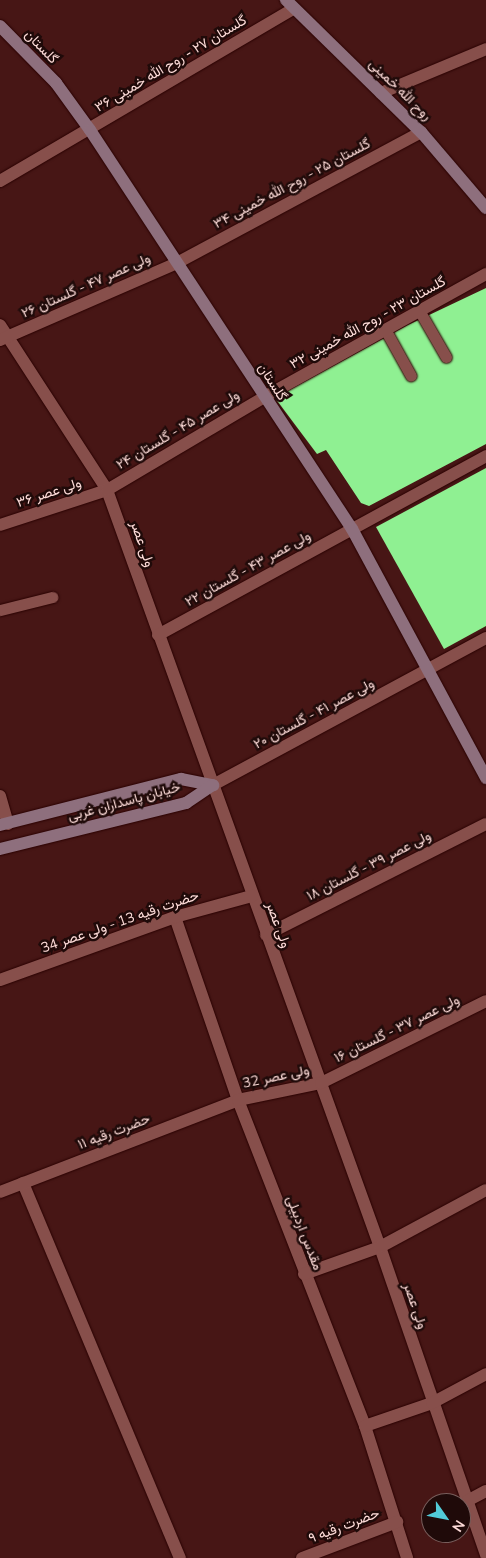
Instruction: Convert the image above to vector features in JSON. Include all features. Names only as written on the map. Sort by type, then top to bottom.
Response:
[{"type":"street","name":"روح الله خمینی","points":[[290,4],[421,132],[486,208]]},
{"type":"street","name":"گلستان ۲۷ - روح الله خمینی ۳۶","points":[[0,182],[90,130],[290,4]]},
{"type":"street","name":"گلستان","points":[[0,26],[56,83],[90,130],[352,529],[486,778]]},
{"type":"street","points":[[381,93],[486,49]]},
{"type":"street","name":"گلستان ۲۵ - روح الله خمینی ۳۴","points":[[177,263],[421,132]]},
{"type":"street","name":"ولی عصر ۴۷ - گلستان ۲۶","points":[[4,339],[177,263]]},
{"type":"street","name":"گلستان ۲۳ - روح الله خمینی ۳۲","points":[[264,397],[486,274]]},
{"type":"street","name":"ولی عصر","points":[[0,325],[4,339],[107,490],[266,936],[380,1247],[464,1493]]},
{"type":"street","name":"ولی عصر ۴۵ - گلستان ۲۴","points":[[107,490],[264,397]]},
{"type":"street","name":"ولی عصر ۴۳ - گلستان ۲۲","points":[[158,635],[486,456]]},
{"type":"street","name":"ولی عصر ۳۶","points":[[0,525],[107,490]]},
{"type":"street","name":"ولی عصر ۴۱ - گلستان ۲۰","points":[[213,785],[486,638]]},
{"type":"street","name":"خیابان پاسداران غربی","points":[[4,824],[181,779],[213,785]]},
{"type":"street","name":"خیابان پاسداران غربی","points":[[0,850],[186,802],[213,785]]},
{"type":"street","points":[[0,796],[4,824]]},
{"type":"street","name":"ولی عصر ۳۹ - گلستان ۱۸","points":[[266,936],[486,824]]},
{"type":"street","name":"حضرت رقیه 13 - ولی عصر 34","points":[[0,980],[175,917],[252,896]]},
{"type":"street","name":"مقدس اردبیلی","points":[[175,917],[238,1100],[304,1274],[365,1426],[407,1558]]},
{"type":"street","name":"ولی عصر ۳۷ - گلستان ۱۶","points":[[321,1083],[486,1001]]},
{"type":"street","name":"ولی عصر 32","points":[[238,1100],[321,1083]]},
{"type":"street","name":"حضرت رقیه ۱۱","points":[[0,1192],[238,1100]]},
{"type":"street","points":[[23,1183],[180,1558]]},
{"type":"street","points":[[304,1274],[380,1247],[486,1190]]},
{"type":"street","points":[[365,1426],[432,1403],[486,1374]]},
{"type":"street","points":[[471,1499],[486,1491]]},
{"type":"street","name":"ولی عصر","points":[[471,1512],[486,1552]]},
{"type":"street","name":"حضرت رقیه ۹","points":[[302,1558],[397,1522]]},
{"type":"lane","points":[[420,312],[446,357]]},
{"type":"lane","points":[[386,331],[410,376]]},
{"type":"lane","points":[[0,610],[52,597]]},
{"type":"building","points":[[486,288],[486,444],[369,506],[361,503],[326,450],[317,454],[275,398],[408,325]]},
{"type":"building","points":[[486,468],[486,626],[444,649],[376,527]]}]
